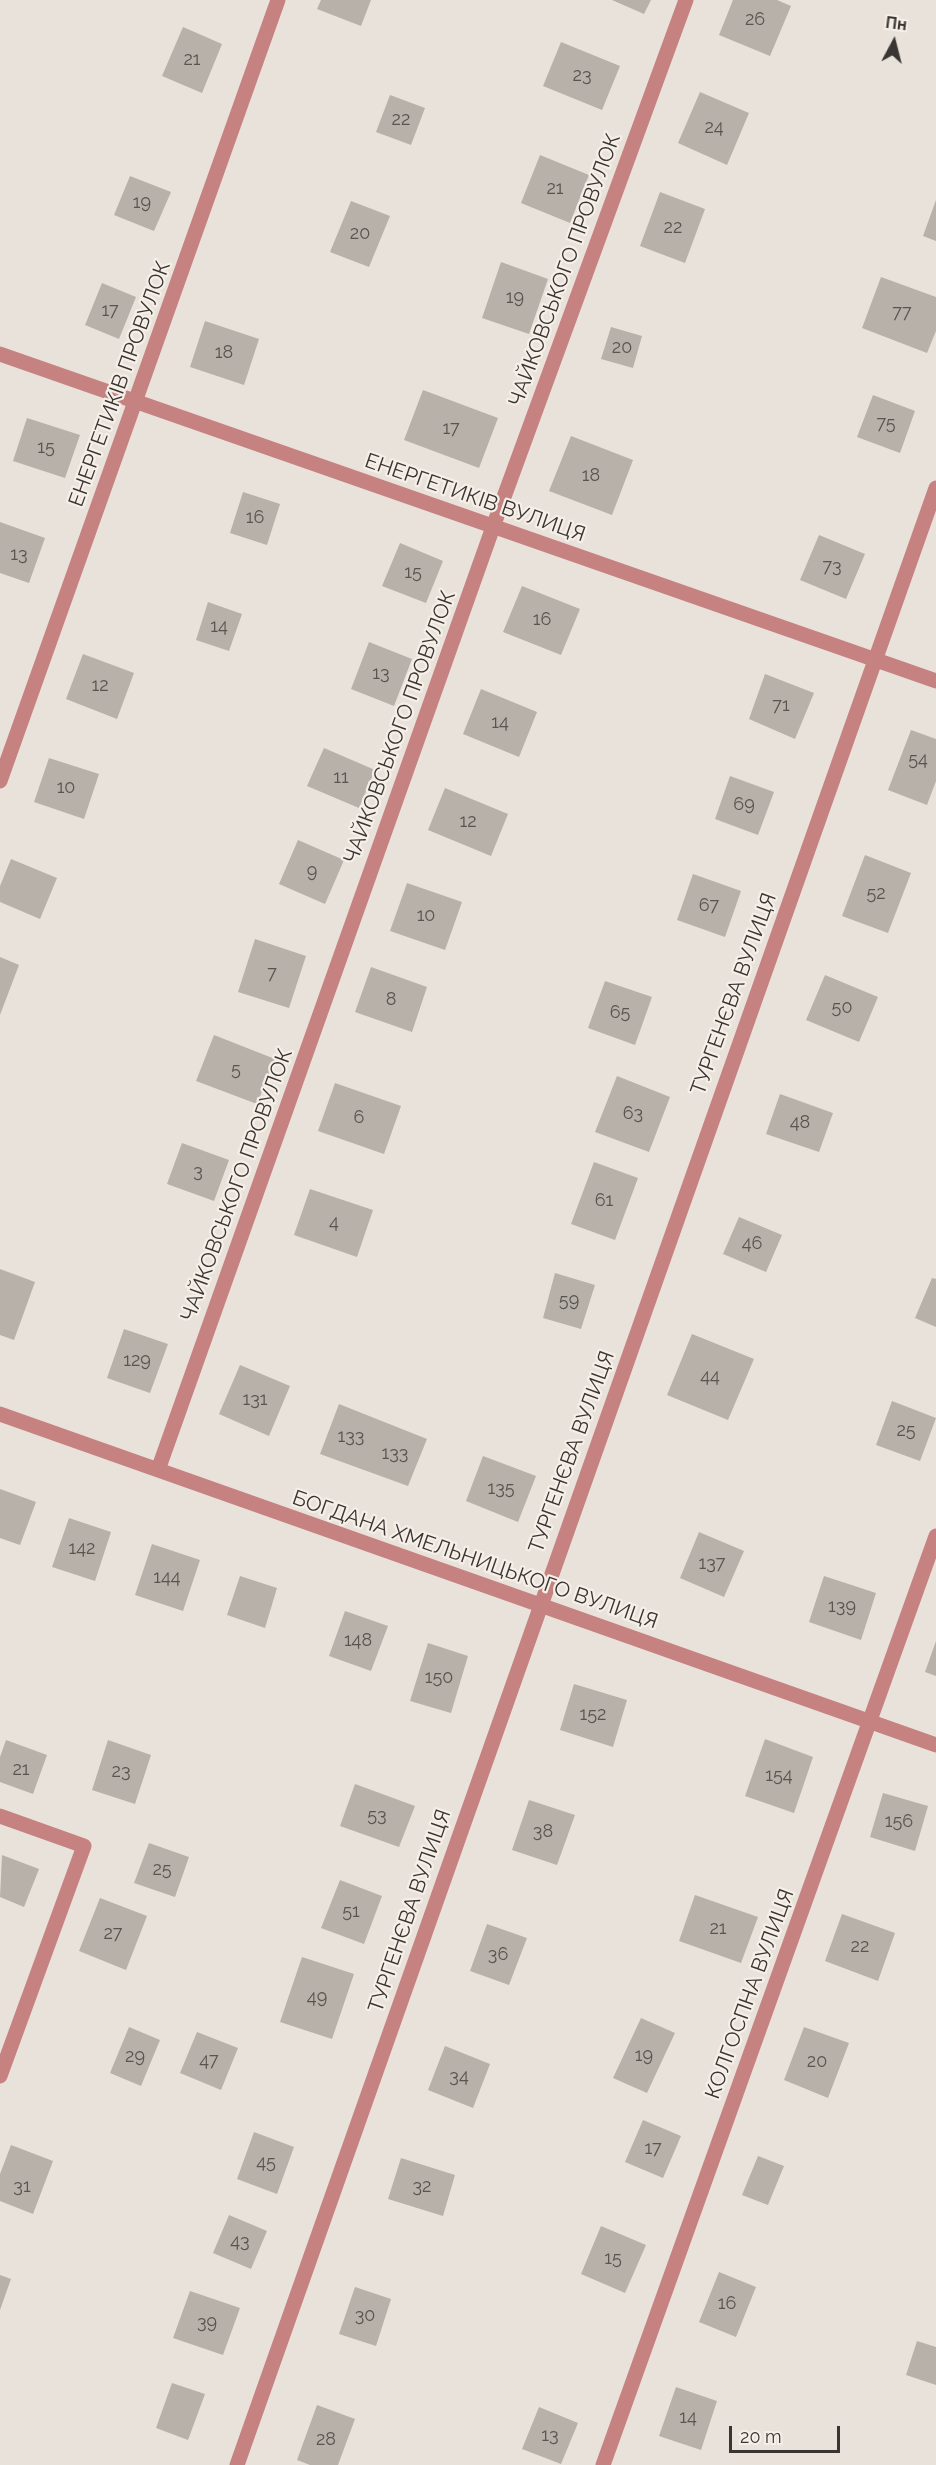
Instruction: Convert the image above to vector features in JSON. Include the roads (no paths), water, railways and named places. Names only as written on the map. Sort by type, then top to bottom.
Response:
[{"type":"street","name":"ЕНЕРГЕТИКІВ ПРОВУЛОК","points":[[0,782],[278,0]]},
{"type":"street","name":"ЧАЙКОВСЬКОГО ПРОВУЛОК","points":[[158,1470],[493,527],[686,0]]},
{"type":"street","name":"ЕНЕРГЕТИКІВ ВУЛИЦЯ","points":[[0,354],[936,681]]},
{"type":"street","name":"ТУРГЕНЄВА ВУЛИЦЯ","points":[[237,2465],[936,488]]},
{"type":"street","name":"БОГДАНА ХМЕЛЬНИЦЬКОГО ВУЛИЦЯ","points":[[0,1414],[936,1745]]},
{"type":"street","name":"КОЛГОСПНА ВУЛИЦЯ","points":[[603,2465],[936,1536]]},
{"type":"street","points":[[0,1816],[84,1846],[0,2076]]}]
